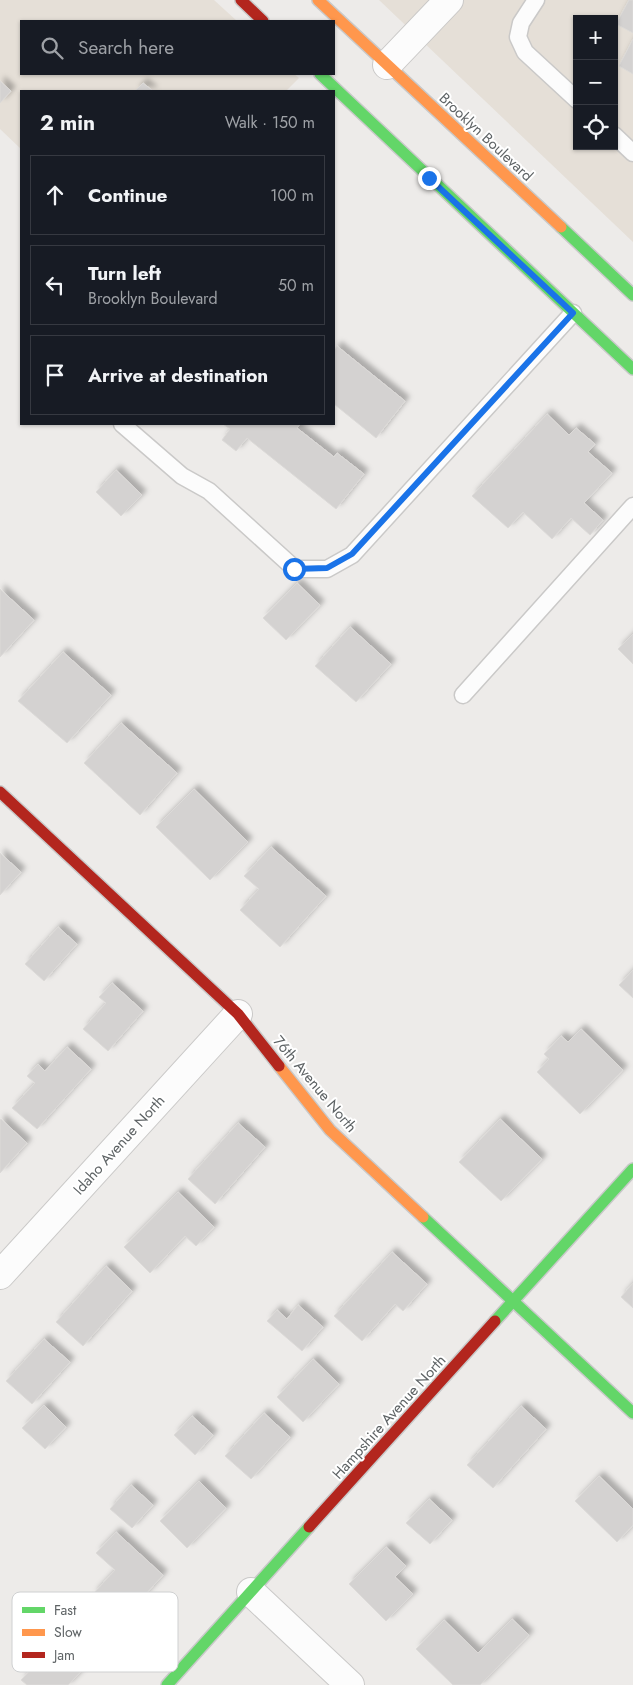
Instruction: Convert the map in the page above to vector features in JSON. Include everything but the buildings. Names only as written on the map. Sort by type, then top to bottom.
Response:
[{"type":"street","points":[[241,0],[262,20]]},
{"type":"street","name":"Brooklyn Boulevard","points":[[318,0],[633,295]]},
{"type":"street","points":[[387,65],[449,0]]},
{"type":"street","points":[[335,95],[633,369]]},
{"type":"street","name":"76th Avenue North","points":[[0,792],[238,1014],[330,1130],[633,1413]]},
{"type":"street","name":"Idaho Avenue North","points":[[0,1275],[238,1014]]},
{"type":"street","name":"Hampshire Avenue North","points":[[167,1685],[633,1169]]},
{"type":"street","points":[[252,1592],[350,1685]]},
{"type":"lane","points":[[536,0],[521,24],[518,37],[525,52],[573,96]]},
{"type":"lane","points":[[618,139],[633,153]]},
{"type":"lane","points":[[123,425],[182,476],[209,492],[294,569],[327,568],[352,554],[573,313]]},
{"type":"lane","points":[[463,695],[633,506]]},
{"type":"shaded area","points":[[0,0],[214,0],[236,20],[20,20],[20,75],[295,75],[299,78],[287,90],[20,90],[20,148],[0,129]]},
{"type":"shaded area","points":[[379,0],[633,0],[633,242]]},
{"type":"traffic: fast","points":[[321,75],[633,369]]},
{"type":"traffic: fast","points":[[561,227],[633,295]]},
{"type":"traffic: fast","points":[[495,1321],[633,1169]]},
{"type":"traffic: fast","points":[[423,1217],[633,1413]]},
{"type":"traffic: fast","points":[[167,1685],[309,1527]]},
{"type":"traffic: slow","points":[[318,0],[561,227]]},
{"type":"traffic: slow","points":[[279,1066],[330,1130],[423,1217]]},
{"type":"traffic: jam","points":[[241,0],[262,20]]},
{"type":"traffic: jam","points":[[0,792],[238,1014],[279,1066]]},
{"type":"traffic: jam","points":[[309,1527],[495,1321]]},
{"type":"route","points":[[294,569],[327,568],[352,554],[573,313],[429,178]]}]
